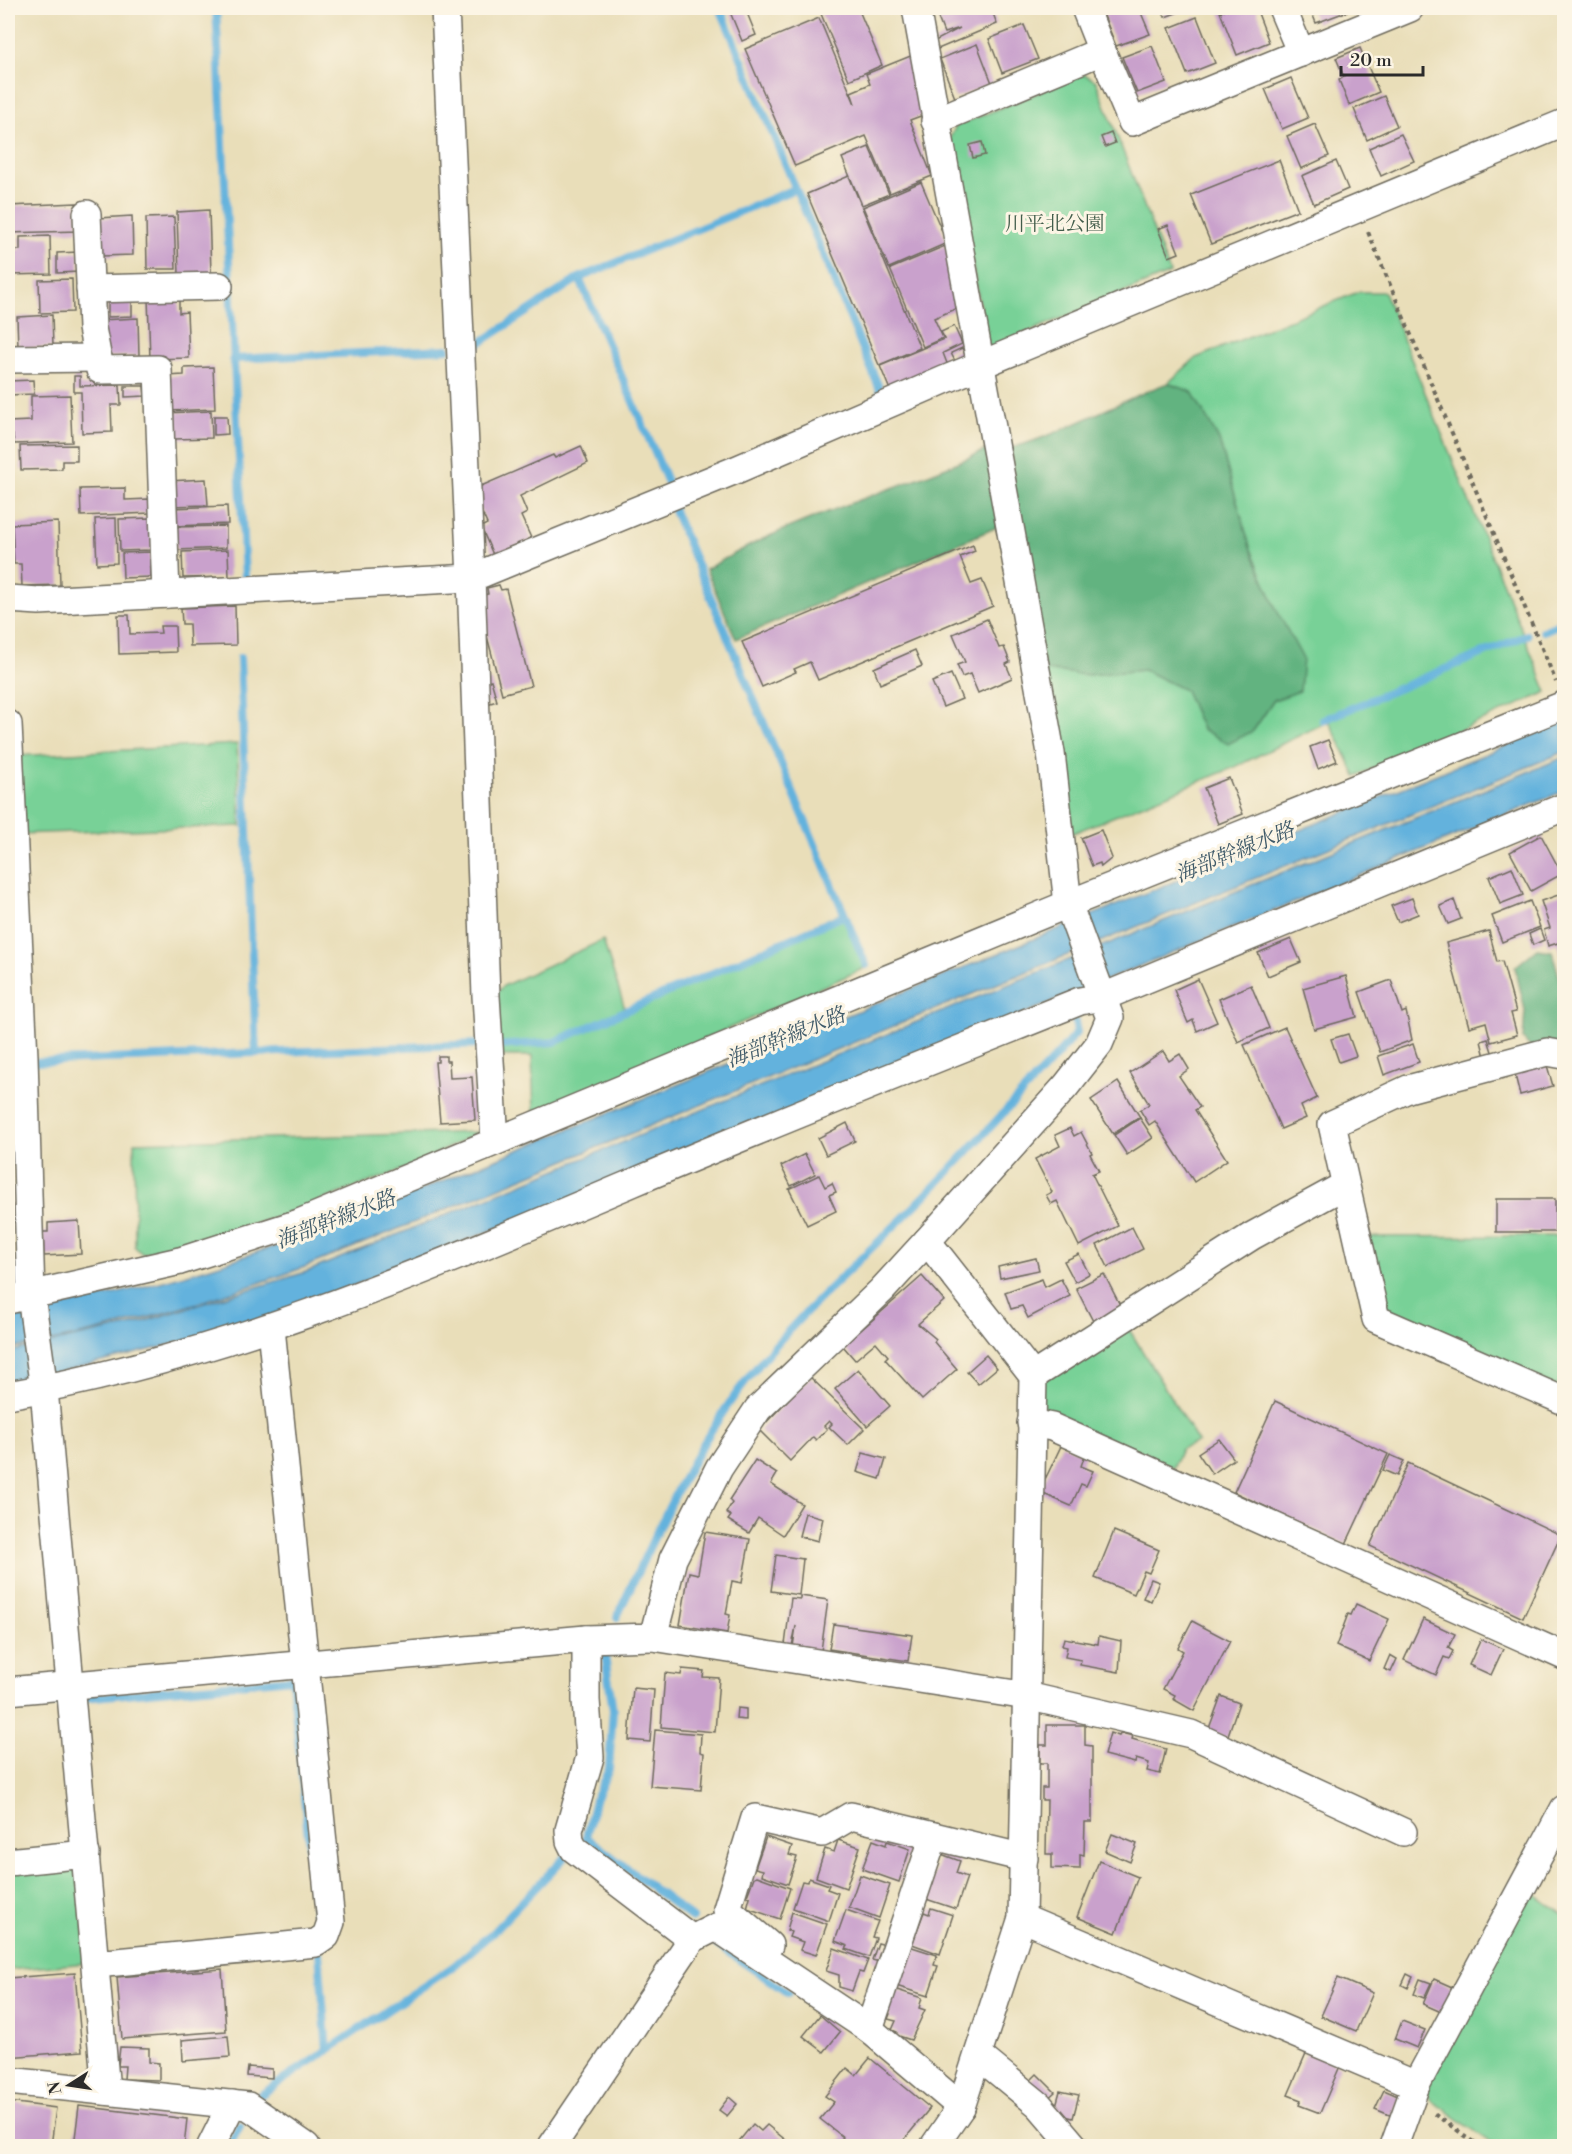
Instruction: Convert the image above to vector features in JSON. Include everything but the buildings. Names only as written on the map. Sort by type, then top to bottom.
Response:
[{"type":"street","points":[[445,8],[471,578],[486,996],[495,1141]]},
{"type":"street","points":[[653,1637],[673,1559],[718,1468],[758,1409],[882,1290],[927,1241],[1066,1086],[1099,1044],[1110,1018],[1070,910],[1052,753],[916,8]]},
{"type":"street","points":[[1085,8],[1132,122],[1410,8]]},
{"type":"street","points":[[1282,8],[1301,53]]},
{"type":"street","points":[[935,121],[1101,51]]},
{"type":"street","points":[[8,599],[39,601],[471,578],[738,470],[944,380],[1564,123]]},
{"type":"street","points":[[87,214],[92,328],[100,370],[158,369],[166,594]]},
{"type":"street","points":[[90,289],[219,286]]},
{"type":"street","points":[[8,359],[98,358]]},
{"type":"street","points":[[24,1301],[180,1261],[299,1223],[495,1141],[1070,910],[1562,698]]},
{"type":"street","points":[[8,724],[24,1057],[24,1301],[44,1389],[72,1684],[106,2091]]},
{"type":"street","points":[[8,1395],[44,1389],[213,1347],[425,1270],[841,1096],[1080,1001],[1103,997],[1564,807]]},
{"type":"street","points":[[1564,1055],[1547,1052],[1408,1089],[1332,1124],[1376,1319],[1564,1401]]},
{"type":"street","points":[[1033,1376],[1252,1236],[1345,1185]]},
{"type":"street","points":[[927,1241],[1033,1376],[1022,1918],[961,2107],[934,2146]]},
{"type":"street","points":[[96,1964],[316,1943],[326,1936],[331,1922],[270,1328]]},
{"type":"street","points":[[1031,1423],[1052,1427],[1564,1656]]},
{"type":"street","points":[[8,1691],[586,1639],[653,1637],[1027,1696],[1191,1734],[1403,1832]]},
{"type":"street","points":[[586,1639],[586,1700],[591,1757],[569,1830],[570,1841],[574,1849],[692,1939]]},
{"type":"street","points":[[1394,2146],[1414,2091],[1564,1809]]},
{"type":"street","points":[[961,2107],[727,1909],[755,1818],[822,1833],[851,1816],[1024,1858]]},
{"type":"street","points":[[862,2023],[934,1836]]},
{"type":"street","points":[[8,1862],[86,1854]]},
{"type":"street","points":[[1022,1918],[1414,2091]]},
{"type":"street","points":[[552,2146],[692,1939],[716,1927],[862,2023]]},
{"type":"street","points":[[978,2055],[1039,2105],[1074,2146]]},
{"type":"street","points":[[8,2081],[248,2106],[306,2146]]},
{"type":"street","points":[[211,2146],[232,2104]]},
{"type":"path","points":[[1358,209],[1562,698]]},
{"type":"path","points":[[1414,2091],[1480,2146]]},
{"type":"green space","name":"川平北公園","points":[[1084,74],[1096,81],[1170,273],[988,349],[949,140],[956,126]]},
{"type":"green space","points":[[1358,292],[1384,292],[1547,692],[1356,776],[1329,721],[1235,767],[1066,836],[1044,670],[1087,675],[1144,670],[1185,690],[1202,729],[1253,731],[1274,700],[1300,690],[1302,659],[1276,609],[1250,547],[1219,440],[1192,392],[1168,383],[1196,358]]},
{"type":"green space","points":[[1168,383],[1192,392],[1219,440],[1250,547],[1276,609],[1303,659],[1300,691],[1274,700],[1253,731],[1228,744],[1202,729],[1185,690],[1144,670],[1087,675],[1044,670],[1014,500],[1011,448],[1071,426]]},
{"type":"green space","points":[[986,450],[1002,525],[736,639],[706,569],[756,542],[791,527]]},
{"type":"green space","points":[[237,744],[241,826],[18,834],[15,756]]},
{"type":"green space","points":[[844,912],[869,966],[534,1115],[532,1056],[490,1056],[492,998],[503,986],[603,940],[625,1009]]},
{"type":"green space","points":[[1537,949],[1552,951],[1564,994],[1564,1051],[1531,1048],[1523,1039],[1525,1010],[1515,967]]},
{"type":"green space","points":[[479,1132],[412,1166],[278,1217],[142,1254],[135,1247],[134,1142]]},
{"type":"green space","points":[[1560,1236],[1562,1382],[1553,1388],[1389,1317],[1368,1237]]},
{"type":"green space","points":[[1127,1326],[1198,1442],[1181,1449],[1173,1468],[1050,1415],[1040,1400],[1043,1378]]},
{"type":"green space","points":[[68,1862],[81,1874],[87,1963],[8,1970],[8,1869]]},
{"type":"green space","points":[[1528,1890],[1564,1915],[1564,2146],[1496,2146],[1431,2100],[1425,2091]]},
{"type":"water","points":[[1564,722],[1564,752],[305,1267],[158,1315],[84,1334],[8,1349],[8,1316],[89,1300],[168,1280],[325,1229]]},
{"type":"water","points":[[1564,757],[1564,791],[773,1117],[323,1298],[214,1334],[8,1385],[8,1352],[132,1325],[306,1272]]},
{"type":"waterway","points":[[216,8],[245,577]]},
{"type":"waterway","points":[[720,8],[881,392]]},
{"type":"waterway","points":[[472,348],[579,278],[795,189]]},
{"type":"waterway","points":[[579,278],[668,483]]},
{"type":"waterway","points":[[233,359],[447,349]]},
{"type":"waterway","points":[[673,508],[866,965]]},
{"type":"waterway","points":[[1543,631],[1564,622]]},
{"type":"waterway","points":[[1323,720],[1527,635]]},
{"type":"waterway","points":[[240,658],[256,1053]]},
{"type":"waterway","points":[[497,1046],[554,1042],[843,916]]},
{"type":"waterway","points":[[617,1617],[654,1537],[695,1458],[746,1380],[791,1328],[933,1188],[1060,1052],[1077,1032],[1075,1022]]},
{"type":"waterway","points":[[32,1062],[480,1044]]},
{"type":"waterway","points":[[605,1656],[613,1710],[609,1769],[595,1800],[586,1837],[692,1918]]},
{"type":"waterway","points":[[83,1698],[292,1679],[318,1932]]},
{"type":"waterway","points":[[8,1707],[64,1702]]},
{"type":"waterway","points":[[253,2100],[454,1966],[493,1932],[566,1856]]},
{"type":"waterway","points":[[716,1944],[788,1993]]},
{"type":"waterway","points":[[319,1953],[327,2051]]},
{"type":"waterway","points":[[229,2146],[240,2126]]},
{"type":"water label","name":"海部幹線水路","points":[[1235,853]]},
{"type":"water label","name":"海部幹線水路","points":[[786,1038]]},
{"type":"water label","name":"海部幹線水路","points":[[336,1220]]}]
